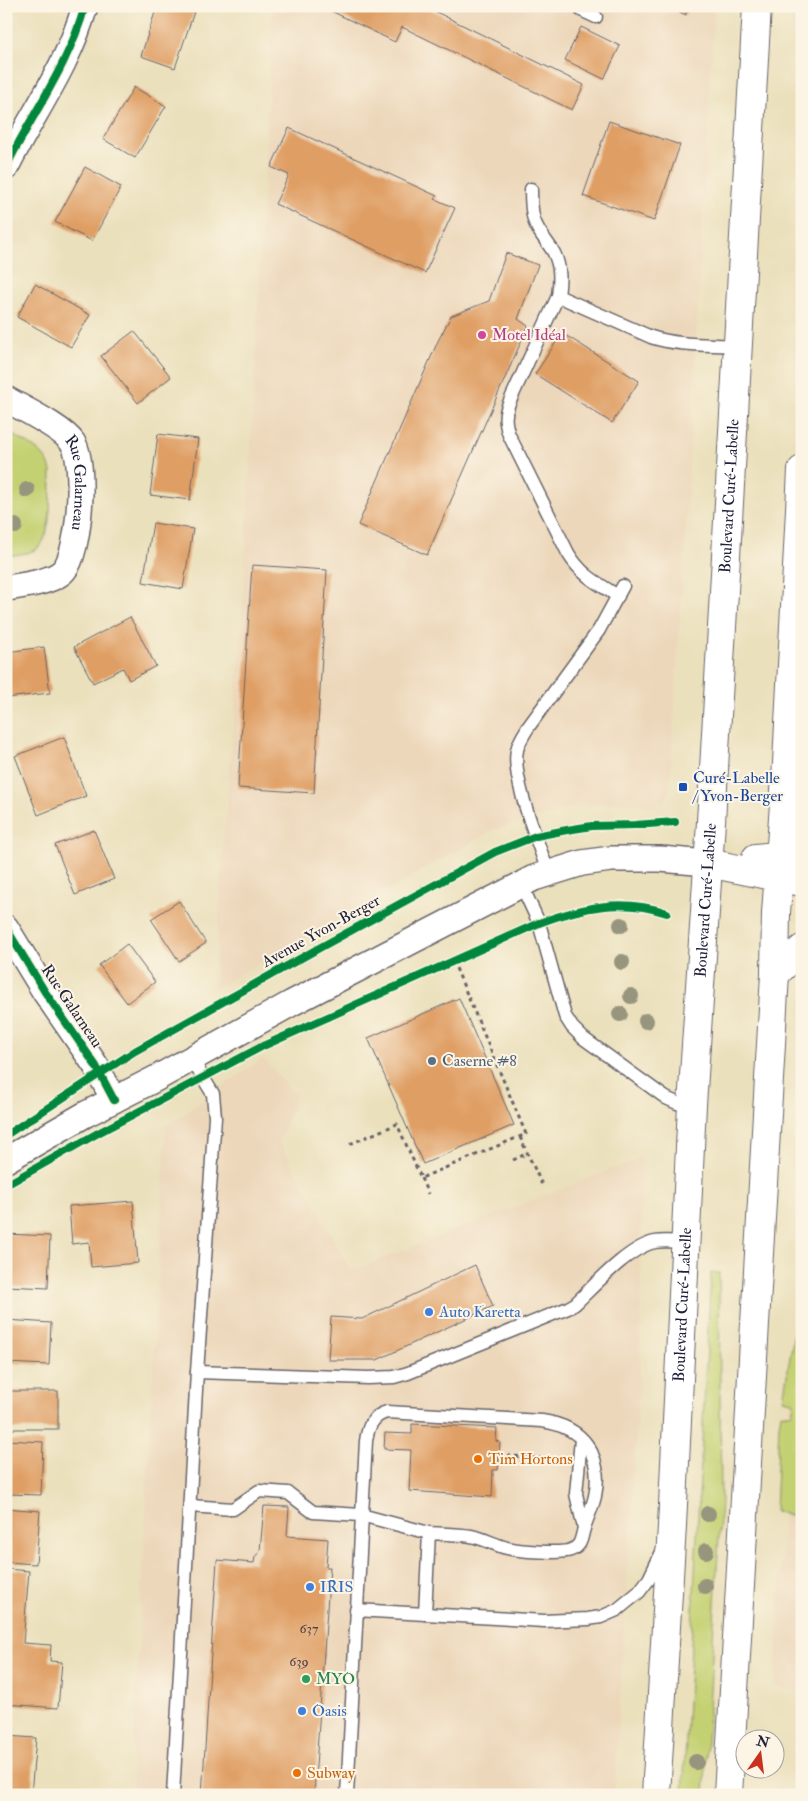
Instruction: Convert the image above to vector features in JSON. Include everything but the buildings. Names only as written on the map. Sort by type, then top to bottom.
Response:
[{"type":"main road","name":"Boulevard Curé-Labelle","points":[[656,1795],[687,1242],[692,1105],[708,863],[757,6]]},
{"type":"main road","points":[[728,1795],[774,974],[790,867],[801,487]]},
{"type":"main road","points":[[708,863],[790,867]]},
{"type":"main road","points":[[774,974],[802,949]]},
{"type":"street","points":[[6,167],[65,62],[85,6]]},
{"type":"street","name":"Rue Galarneau","points":[[6,398],[69,438],[78,453],[80,463],[76,540],[69,562],[64,570],[55,576],[21,586],[6,588]]},
{"type":"street","points":[[6,1160],[300,998],[521,884],[548,872],[582,863],[611,859],[708,863]]},
{"type":"street","name":"Rue Galarneau","points":[[6,928],[45,992],[96,1066],[114,1100]]},
{"type":"lane","points":[[581,10],[596,17]]},
{"type":"lane","points":[[531,189],[534,220],[539,232],[554,253],[559,266],[560,279],[558,296],[505,412],[506,427],[508,435],[576,566],[585,575],[620,591],[599,630],[529,726],[520,740],[517,751],[516,770],[521,792],[548,872]]},
{"type":"lane","points":[[558,296],[657,339],[679,343],[737,346]]},
{"type":"lane","points":[[521,884],[539,923],[564,1016],[572,1027],[583,1038],[666,1098],[677,1104],[692,1105]]},
{"type":"lane","points":[[173,1795],[214,1110],[213,1094],[191,1058]]},
{"type":"lane","points":[[197,1372],[368,1378],[394,1377],[439,1361],[568,1308],[575,1304],[630,1255],[646,1244],[658,1241],[687,1242]]},
{"type":"lane","points":[[190,1506],[233,1509],[260,1491],[288,1493],[313,1512],[361,1515],[429,1533],[471,1536],[509,1549],[570,1551],[581,1542],[595,1497],[597,1469],[595,1459],[582,1439],[567,1428],[555,1423],[387,1412],[379,1414],[374,1418],[367,1432],[366,1441],[361,1515],[347,1795]]},
{"type":"lane","points":[[582,1439],[576,1494],[584,1528]]},
{"type":"lane","points":[[356,1610],[544,1621],[600,1617],[617,1610],[639,1592],[658,1564],[672,1526]]},
{"type":"lane","points":[[425,1614],[429,1533]]},
{"type":"path","points":[[444,965],[461,958]]},
{"type":"path","points":[[421,1178],[526,1134],[453,961]]},
{"type":"path","points":[[507,1108],[513,1104]]},
{"type":"path","points":[[350,1144],[396,1124],[428,1194]]},
{"type":"path","points":[[520,1137],[543,1187]]},
{"type":"path","points":[[512,1160],[528,1153]]},
{"type":"path","points":[[499,1455],[540,1458]]},
{"type":"shaded area","points":[[273,6],[714,6],[691,437],[670,786],[666,800],[654,806],[613,802],[581,805],[493,830],[214,989],[224,833],[242,624]]},
{"type":"shaded area","points":[[263,1058],[296,1096],[279,1141],[351,1271],[641,1158],[641,1352],[614,1795],[131,1795],[166,1126]]},
{"type":"shaded area","points":[[802,1313],[802,1692],[775,1686],[790,1393]]},
{"type":"green space","points":[[6,431],[28,443],[41,453],[49,465],[51,473],[50,516],[45,538],[40,546],[33,551],[6,556]]},
{"type":"green space","points":[[711,1273],[719,1273],[721,1501],[704,1795],[683,1795]]},
{"type":"green space","points":[[802,1285],[802,1515],[788,1515],[775,1511],[779,1426],[781,1413],[792,1413],[794,1404],[792,1401],[783,1399]]},
{"type":"cycle path","points":[[6,167],[60,69],[78,28],[85,6]]},
{"type":"cycle path","name":"Avenue Yvon-Berger","points":[[6,1135],[135,1051],[495,852],[536,836],[567,830],[592,826],[675,822]]},
{"type":"cycle path","points":[[6,1185],[98,1133],[263,1046],[539,923],[602,906],[634,906],[667,913]]},
{"type":"cycle path","points":[[6,928],[45,992],[96,1066],[114,1100]]},
{"type":"place","name":"Motel Idéal","points":[[482,335]]},
{"type":"place","name":"Curé-Labelle / Yvon-Berger","points":[[683,787]]},
{"type":"place","name":"Caserne #8","points":[[432,1061]]},
{"type":"place","name":"Auto Karetta","points":[[429,1312]]},
{"type":"place","name":"Tim Hortons","points":[[478,1459]]},
{"type":"place","name":"IRIS","points":[[310,1587]]},
{"type":"place","name":"MYO","points":[[306,1679]]},
{"type":"place","name":"Oasis","points":[[302,1711]]},
{"type":"place","name":"Subway","points":[[297,1773]]}]
